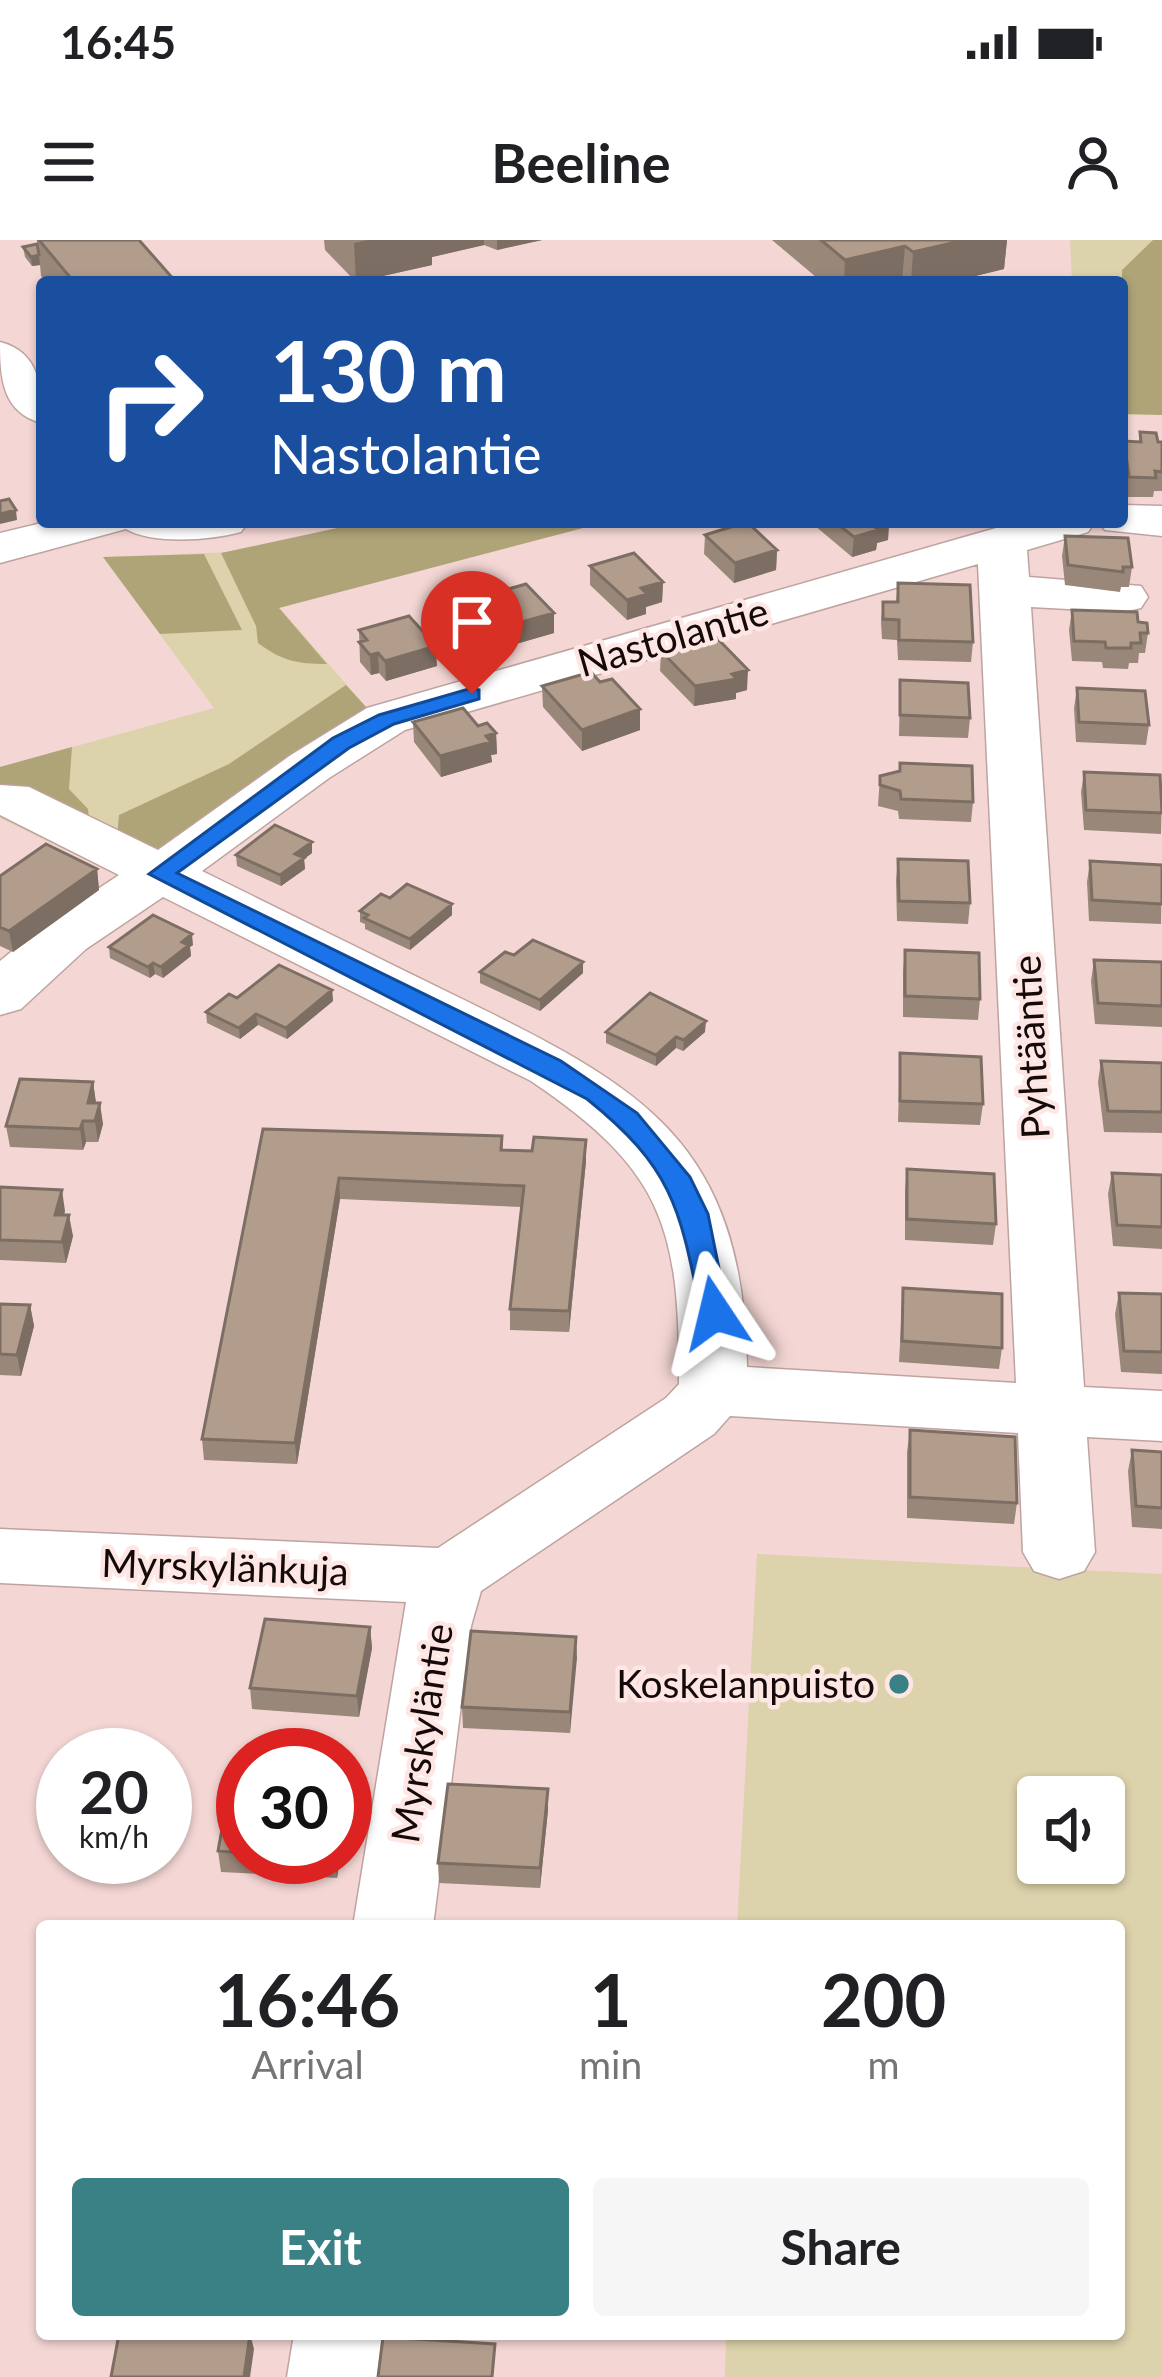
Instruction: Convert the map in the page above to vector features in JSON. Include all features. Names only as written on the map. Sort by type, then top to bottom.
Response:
[{"type":"street","points":[[0,356],[36,402]]},
{"type":"street","points":[[1128,520],[1162,521]]},
{"type":"street","points":[[0,548],[82,528]]},
{"type":"street","name":"Nastolantie","points":[[0,996],[27,964],[341,743],[386,719],[528,699],[1004,566],[1062,528]]},
{"type":"street","points":[[1004,566],[1123,597]]},
{"type":"street","name":"Pyhtääntie","points":[[1004,566],[1059,1552]]},
{"type":"street","points":[[10,799],[552,1067],[628,1119],[660,1153],[694,1214],[715,1313],[713,1390],[1162,1416]]},
{"type":"street","name":"Myrskyläntie","points":[[395,1920],[435,1626],[451,1576],[690,1416],[713,1390]]},
{"type":"street","name":"Myrskylänkuja","points":[[0,1556],[451,1576]]},
{"type":"street","points":[[332,2377],[337,2340]]},
{"type":"shaded area","points":[[1070,240],[1162,240],[1162,415],[1128,414],[1128,276],[1072,276]]},
{"type":"shaded area","points":[[1153,240],[1162,240],[1162,415],[1128,414],[1128,276],[1122,276],[1122,270]]},
{"type":"shaded area","points":[[337,528],[583,528],[279,608],[327,664],[290,660],[258,643],[256,626],[221,553]]},
{"type":"shaded area","points":[[231,552],[367,708],[119,876],[0,818],[0,767],[214,708],[103,557]]},
{"type":"shaded area","points":[[204,554],[242,630],[160,634],[103,557]]},
{"type":"shaded area","points":[[346,685],[367,708],[146,858],[117,837],[119,815],[229,764]]},
{"type":"shaded area","points":[[72,747],[69,789],[88,809],[91,835],[0,789],[0,767]]},
{"type":"shaded area","name":"Koskelanpuisto","points":[[757,1554],[1162,1574],[1162,2377],[725,2377],[726,2340],[1125,2340],[1125,1920],[737,1920]]},
{"type":"building","points":[[39,240],[139,240],[171,276],[69,276]]},
{"type":"building","points":[[821,240],[965,240],[913,252],[905,246],[845,260]]},
{"type":"building","points":[[37,244],[39,255],[31,257],[23,247]]},
{"type":"building","points":[[1140,432],[1156,433],[1162,442],[1162,472],[1155,471],[1156,478],[1129,477],[1128,441],[1141,442]]},
{"type":"building","points":[[9,499],[16,510],[0,514],[0,501]]},
{"type":"building","points":[[728,528],[753,528],[777,550],[735,563],[705,535]]},
{"type":"building","points":[[843,528],[878,530],[854,537]]},
{"type":"building","points":[[1065,536],[1128,538],[1132,567],[1123,567],[1123,572],[1068,565]]},
{"type":"building","points":[[634,553],[663,582],[641,588],[647,594],[627,600],[590,566]]},
{"type":"building","points":[[898,583],[970,585],[973,642],[899,640],[899,620],[883,619],[883,602],[898,602]]},
{"type":"building","points":[[526,584],[554,613],[504,627],[477,598]]},
{"type":"building","points":[[1072,610],[1137,612],[1138,622],[1147,623],[1148,633],[1140,633],[1141,643],[1131,643],[1131,648],[1074,641]]},
{"type":"building","points":[[409,616],[436,646],[385,661],[378,653],[370,655],[359,642],[367,640],[359,630]]},
{"type":"building","points":[[714,635],[748,670],[732,674],[737,679],[695,686],[661,651]]},
{"type":"building","points":[[591,672],[600,682],[612,679],[640,709],[582,730],[542,686]]},
{"type":"building","points":[[900,680],[968,683],[970,718],[900,715]]},
{"type":"building","points":[[1077,688],[1145,691],[1149,725],[1079,722]]},
{"type":"building","points":[[463,708],[478,726],[487,723],[496,733],[486,736],[491,742],[440,756],[413,722]]},
{"type":"building","points":[[900,763],[972,766],[973,802],[901,799],[900,791],[880,785],[880,776],[900,771]]},
{"type":"building","points":[[1084,772],[1160,775],[1162,813],[1086,810]]},
{"type":"building","points":[[275,825],[312,842],[295,854],[304,858],[280,875],[236,855]]},
{"type":"building","points":[[46,844],[97,869],[9,931],[0,927],[0,876]]},
{"type":"building","points":[[898,859],[968,861],[970,903],[899,901]]},
{"type":"building","points":[[1090,861],[1162,865],[1162,904],[1092,900]]},
{"type":"building","points":[[407,884],[452,904],[410,939],[364,918],[368,915],[360,911],[381,894],[390,898]]},
{"type":"building","points":[[153,915],[192,934],[182,942],[189,945],[161,967],[153,963],[148,967],[109,947]]},
{"type":"building","points":[[533,940],[583,962],[540,1000],[480,972],[505,952],[514,955]]},
{"type":"building","points":[[905,950],[979,953],[980,999],[905,996]]},
{"type":"building","points":[[1094,960],[1162,962],[1162,1006],[1098,1003]]},
{"type":"building","points":[[279,965],[332,990],[286,1028],[256,1014],[239,1028],[206,1012],[229,994],[237,998]]},
{"type":"building","points":[[650,993],[706,1021],[684,1040],[676,1037],[656,1055],[606,1032]]},
{"type":"building","points":[[900,1053],[981,1057],[983,1104],[900,1101]]},
{"type":"building","points":[[1101,1061],[1162,1063],[1162,1112],[1108,1111]]},
{"type":"building","points":[[20,1079],[93,1082],[88,1103],[100,1103],[95,1121],[83,1121],[80,1129],[6,1126]]},
{"type":"building","points":[[263,1129],[502,1136],[501,1150],[532,1151],[534,1137],[586,1140],[569,1311],[510,1309],[524,1186],[339,1178],[295,1443],[202,1439]]},
{"type":"building","points":[[907,1169],[994,1174],[996,1224],[907,1219]]},
{"type":"building","points":[[1112,1173],[1162,1175],[1162,1227],[1117,1225]]},
{"type":"building","points":[[0,1187],[62,1190],[55,1215],[69,1215],[62,1242],[0,1240]]},
{"type":"building","points":[[903,1288],[1002,1294],[1002,1348],[902,1341]]},
{"type":"building","points":[[1119,1293],[1162,1294],[1162,1352],[1124,1351]]},
{"type":"building","points":[[0,1304],[30,1305],[17,1355],[0,1354]]},
{"type":"building","points":[[910,1430],[1015,1437],[1017,1503],[910,1497]]},
{"type":"building","points":[[1132,1450],[1162,1452],[1162,1508],[1136,1506]]},
{"type":"building","points":[[265,1619],[370,1627],[357,1696],[250,1688]]},
{"type":"building","points":[[471,1631],[576,1637],[570,1712],[462,1707]]},
{"type":"building","points":[[448,1784],[548,1789],[540,1868],[438,1863]]},
{"type":"building","points":[[118,2340],[249,2340],[244,2377],[111,2377]]},
{"type":"building","points":[[383,2340],[495,2344],[492,2377],[378,2377]]},
{"type":"place","name":"Koskelanpuisto","points":[[899,1684]]},
{"type":"route","points":[[472,694],[386,719],[341,743],[161,874],[552,1067],[628,1119],[660,1153],[694,1214],[715,1313]]}]
